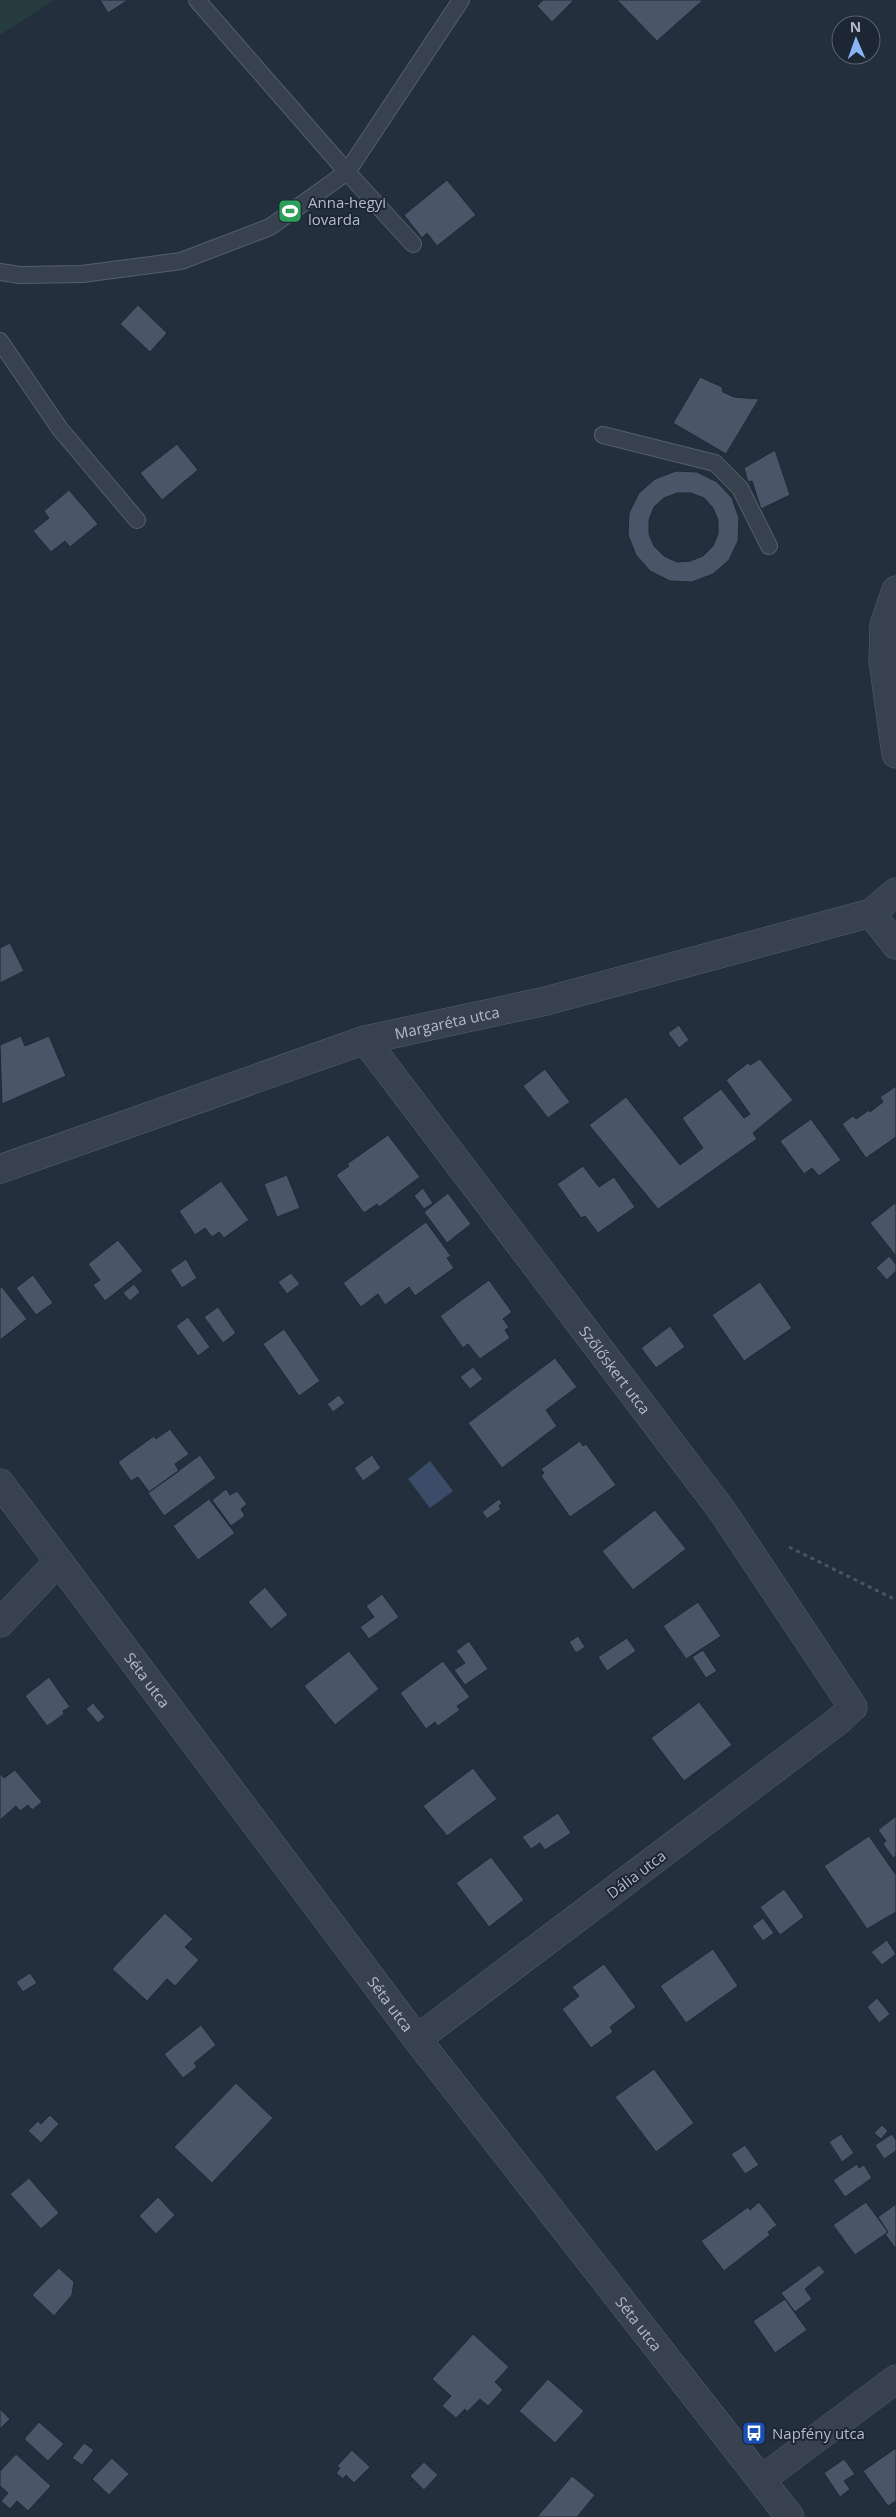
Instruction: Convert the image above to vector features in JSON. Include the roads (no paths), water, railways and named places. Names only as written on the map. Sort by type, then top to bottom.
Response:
[{"type":"street","points":[[896,590],[884,625],[883,661],[896,754]]},
{"type":"street","name":"Margaréta utca","points":[[0,1169],[364,1040],[546,1001],[871,913],[896,892]]},
{"type":"street","points":[[871,913],[896,945]]},
{"type":"street","name":"Szőlőskert utca","points":[[364,1040],[724,1512],[853,1707]]},
{"type":"street","name":"Séta utca","points":[[0,1483],[417,2039],[790,2517]]},
{"type":"street","points":[[0,1623],[58,1562]]},
{"type":"street","name":"Dália utca","points":[[417,2039],[838,1721],[853,1707]]},
{"type":"street","points":[[762,2479],[896,2379]]},
{"type":"lane","points":[[197,0],[347,172],[413,244]]},
{"type":"lane","points":[[0,272],[20,275],[82,274],[181,261],[270,227],[347,172],[461,0]]},
{"type":"lane","points":[[0,341],[60,429],[137,520]]},
{"type":"lane","points":[[603,435],[715,463],[740,488],[769,546]]},
{"type":"water","points":[[430,1461],[453,1491],[430,1508],[408,1479]]},
{"type":"place","name":"Anna-hegyi lovarda","points":[[290,211]]},
{"type":"place","name":"Napfény utca","points":[[754,2433]]}]
